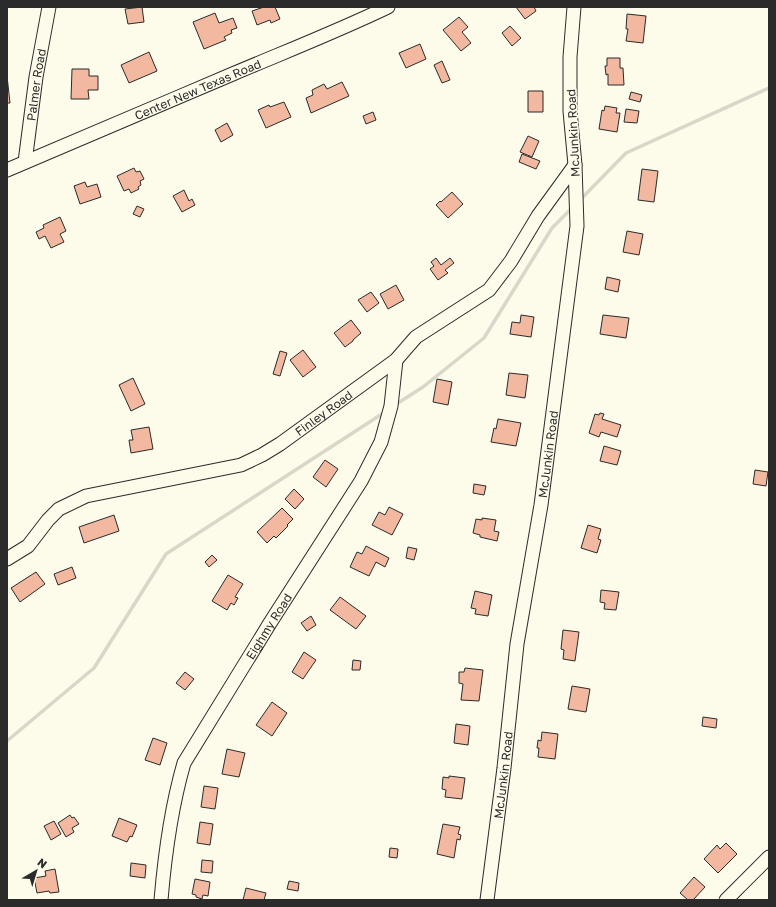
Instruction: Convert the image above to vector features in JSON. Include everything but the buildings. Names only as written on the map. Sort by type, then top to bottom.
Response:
[{"type":"street","name":"Palmer Road","points":[[25,162],[36,77],[49,7]]},
{"type":"street","name":"Center New Texas Road","points":[[7,170],[351,25],[388,7]]},
{"type":"street","name":"McJunkin Road","points":[[487,900],[504,768],[517,644],[541,506],[577,226],[575,166],[570,111],[570,56],[574,7]]},
{"type":"street","name":"Finley Road","points":[[7,559],[28,546],[48,520],[59,509],[86,496],[241,465],[262,455],[396,360],[416,337],[490,290],[511,261],[538,216],[575,166]]},
{"type":"street","name":"Eighmy Road","points":[[161,900],[169,828],[184,763],[270,623],[361,481],[381,442],[390,406],[396,360]]},
{"type":"street","points":[[726,900],[769,857]]},
{"type":"waterway","points":[[580,200],[626,153],[769,88]]},
{"type":"waterway","points":[[395,405],[423,387],[484,338],[552,228],[573,207]]},
{"type":"waterway","points":[[7,741],[94,668],[166,554],[385,412]]}]
